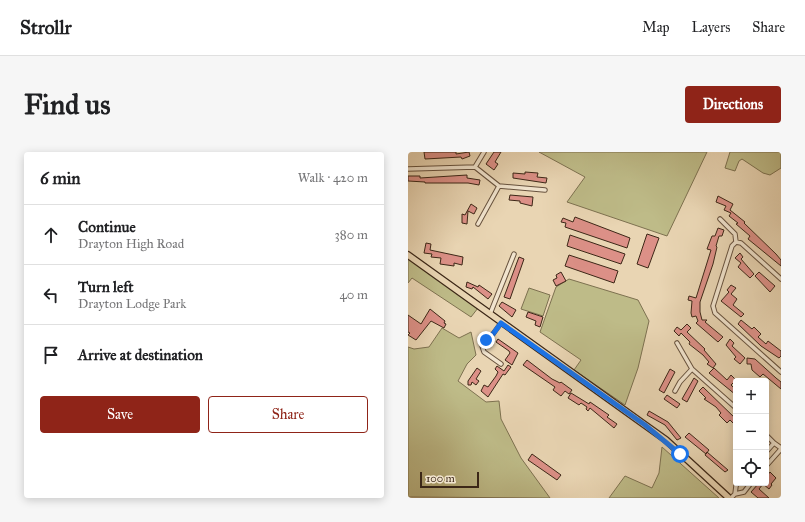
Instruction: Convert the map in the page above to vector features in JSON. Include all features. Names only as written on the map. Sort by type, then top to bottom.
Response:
[{"type":"main road","points":[[408,255],[650,429],[732,497]]},
{"type":"street","points":[[475,167],[484,152]]},
{"type":"street","points":[[408,169],[475,167],[499,186],[545,190]]},
{"type":"street","points":[[478,224],[499,186]]},
{"type":"street","points":[[720,218],[735,234],[736,242]]},
{"type":"street","points":[[736,242],[741,243],[781,279]]},
{"type":"street","points":[[736,242],[732,246],[713,306],[715,313],[781,372]]},
{"type":"street","points":[[490,315],[514,254]]},
{"type":"street","points":[[498,364],[484,352],[482,346],[501,323]]},
{"type":"street","points":[[683,344],[678,345],[692,369],[733,405]]},
{"type":"street","points":[[672,386],[676,389],[692,369]]},
{"type":"street","points":[[769,438],[779,446]]},
{"type":"street","points":[[769,461],[781,442]]},
{"type":"street","points":[[769,451],[779,446]]},
{"type":"street","points":[[732,497],[736,486]]},
{"type":"street","points":[[732,497],[744,492],[749,486]]},
{"type":"shaded area","points":[[539,152],[707,152],[667,236],[567,202],[585,177]]},
{"type":"shaded area","points":[[730,152],[781,152],[781,168],[770,175],[763,173],[742,159],[739,161],[735,171],[725,168]]},
{"type":"shaded area","points":[[408,257],[478,308],[471,317],[412,278],[408,283]]},
{"type":"shaded area","points":[[569,279],[638,300],[649,321],[638,368],[625,405],[574,370],[581,360],[540,332],[556,287]]},
{"type":"shaded area","points":[[529,288],[550,295],[543,316],[521,309]]},
{"type":"shaded area","points":[[442,328],[459,338],[471,332],[476,355],[467,364],[458,381],[486,402],[499,401],[501,419],[521,458],[550,498],[408,497],[408,347],[414,349],[429,347]]},
{"type":"shaded area","points":[[662,447],[719,498],[609,498],[625,476],[652,488],[659,473]]},
{"type":"building","points":[[424,152],[456,152],[456,154],[469,152],[470,156],[462,159],[461,157],[425,159]]},
{"type":"building","points":[[494,152],[501,152],[495,162],[498,164],[494,170],[486,164]]},
{"type":"building","points":[[525,172],[538,173],[537,177],[547,178],[546,183],[513,178],[513,173],[525,174]]},
{"type":"building","points":[[467,175],[467,178],[480,180],[479,185],[468,183],[425,183],[408,181],[408,176],[420,176],[420,178]]},
{"type":"building","points":[[510,195],[533,197],[532,206],[520,203],[520,201],[509,200]]},
{"type":"building","points":[[718,196],[733,204],[730,210],[745,222],[744,223],[776,254],[781,260],[781,266],[748,239],[750,236],[729,216],[731,213],[724,210],[726,206],[716,202]]},
{"type":"building","points":[[471,204],[477,208],[474,214],[468,211],[467,224],[462,223],[462,214],[465,215]]},
{"type":"building","points":[[575,217],[630,238],[627,248],[565,227],[566,223],[561,222],[563,218],[573,222]]},
{"type":"building","points":[[718,228],[724,230],[722,236],[719,236],[716,246],[713,264],[700,302],[700,312],[702,320],[707,320],[705,322],[723,337],[718,342],[696,323],[698,321],[696,316],[692,317],[691,313],[692,301],[688,300],[689,296],[696,298],[711,250],[707,249],[712,236],[715,236]]},
{"type":"building","points":[[647,234],[659,238],[648,268],[637,264]]},
{"type":"building","points":[[570,235],[625,254],[621,264],[567,246]]},
{"type":"building","points":[[426,243],[431,244],[430,250],[463,257],[462,265],[454,263],[454,266],[440,264],[441,258],[431,257],[432,254],[424,253]]},
{"type":"building","points":[[740,253],[743,257],[741,259],[754,274],[750,278],[738,267],[741,263],[735,258]]},
{"type":"building","points":[[569,255],[618,271],[614,283],[565,266]]},
{"type":"building","points":[[519,257],[524,259],[510,299],[504,297]]},
{"type":"building","points":[[561,272],[566,281],[556,286],[553,280],[557,278],[556,275]]},
{"type":"building","points":[[759,272],[775,286],[770,292],[755,276]]},
{"type":"building","points":[[467,282],[478,287],[479,285],[492,294],[488,299],[473,287],[472,289],[466,287]]},
{"type":"building","points":[[731,285],[736,288],[731,294],[737,299],[733,305],[744,314],[741,317],[721,301],[729,292],[727,290]]},
{"type":"building","points":[[502,302],[516,310],[512,317],[499,306]]},
{"type":"building","points":[[430,309],[445,321],[444,323],[446,324],[444,328],[431,321],[416,340],[408,335],[410,333],[408,332],[408,315],[421,324]]},
{"type":"building","points":[[528,312],[543,317],[540,327],[535,325],[536,321],[526,317]]},
{"type":"building","points":[[741,320],[752,329],[754,327],[761,334],[758,337],[766,344],[768,341],[781,351],[781,356],[779,358],[761,346],[738,324]]},
{"type":"building","points":[[687,324],[691,328],[687,332],[705,349],[704,350],[716,364],[713,368],[707,364],[709,362],[689,344],[690,342],[681,333],[679,336],[674,331],[677,327],[681,330]]},
{"type":"building","points":[[498,339],[518,353],[512,365],[505,360],[510,353],[509,351],[496,342]]},
{"type":"building","points":[[730,339],[734,343],[732,346],[745,358],[740,364],[734,359],[736,357],[726,345]]},
{"type":"building","points":[[747,358],[755,359],[781,382],[781,389],[763,374],[760,377],[752,370],[751,364],[747,364]]},
{"type":"building","points":[[527,360],[552,379],[560,383],[561,382],[572,390],[569,394],[565,391],[561,396],[553,390],[555,387],[523,365]]},
{"type":"building","points":[[508,365],[511,367],[505,375],[503,374],[488,397],[481,391],[484,385],[488,387],[496,376],[498,372],[495,369],[497,366],[504,371]]},
{"type":"building","points":[[477,368],[481,371],[476,379],[479,381],[476,385],[472,382],[471,385],[468,385],[468,381]]},
{"type":"building","points":[[714,368],[727,380],[731,375],[734,378],[731,385],[733,387],[733,393],[709,373]]},
{"type":"building","points":[[670,369],[675,372],[664,393],[659,390]]},
{"type":"building","points":[[694,378],[698,381],[687,402],[682,399]]},
{"type":"building","points":[[703,387],[733,416],[733,423],[730,420],[727,423],[719,415],[721,413],[716,407],[704,399],[706,398],[699,391]]},
{"type":"building","points":[[571,393],[589,404],[590,402],[609,415],[607,417],[617,424],[614,428],[590,408],[588,411],[586,409],[587,407],[581,403],[579,405],[568,398]]},
{"type":"building","points":[[667,395],[680,404],[677,408],[664,399]]},
{"type":"building","points":[[649,411],[668,422],[681,438],[677,440],[665,425],[647,415]]},
{"type":"building","points":[[689,433],[709,450],[706,454],[685,437]]},
{"type":"building","points":[[707,452],[728,470],[725,472],[705,455]]},
{"type":"building","points":[[532,454],[561,475],[557,480],[528,460]]},
{"type":"building","points":[[770,472],[776,478],[769,489],[765,486],[769,486]]},
{"type":"building","points":[[756,486],[761,486],[759,489],[769,498],[758,498],[751,492]]},
{"type":"route","points":[[486,340],[493,334],[501,323],[666,440],[680,454]]}]
